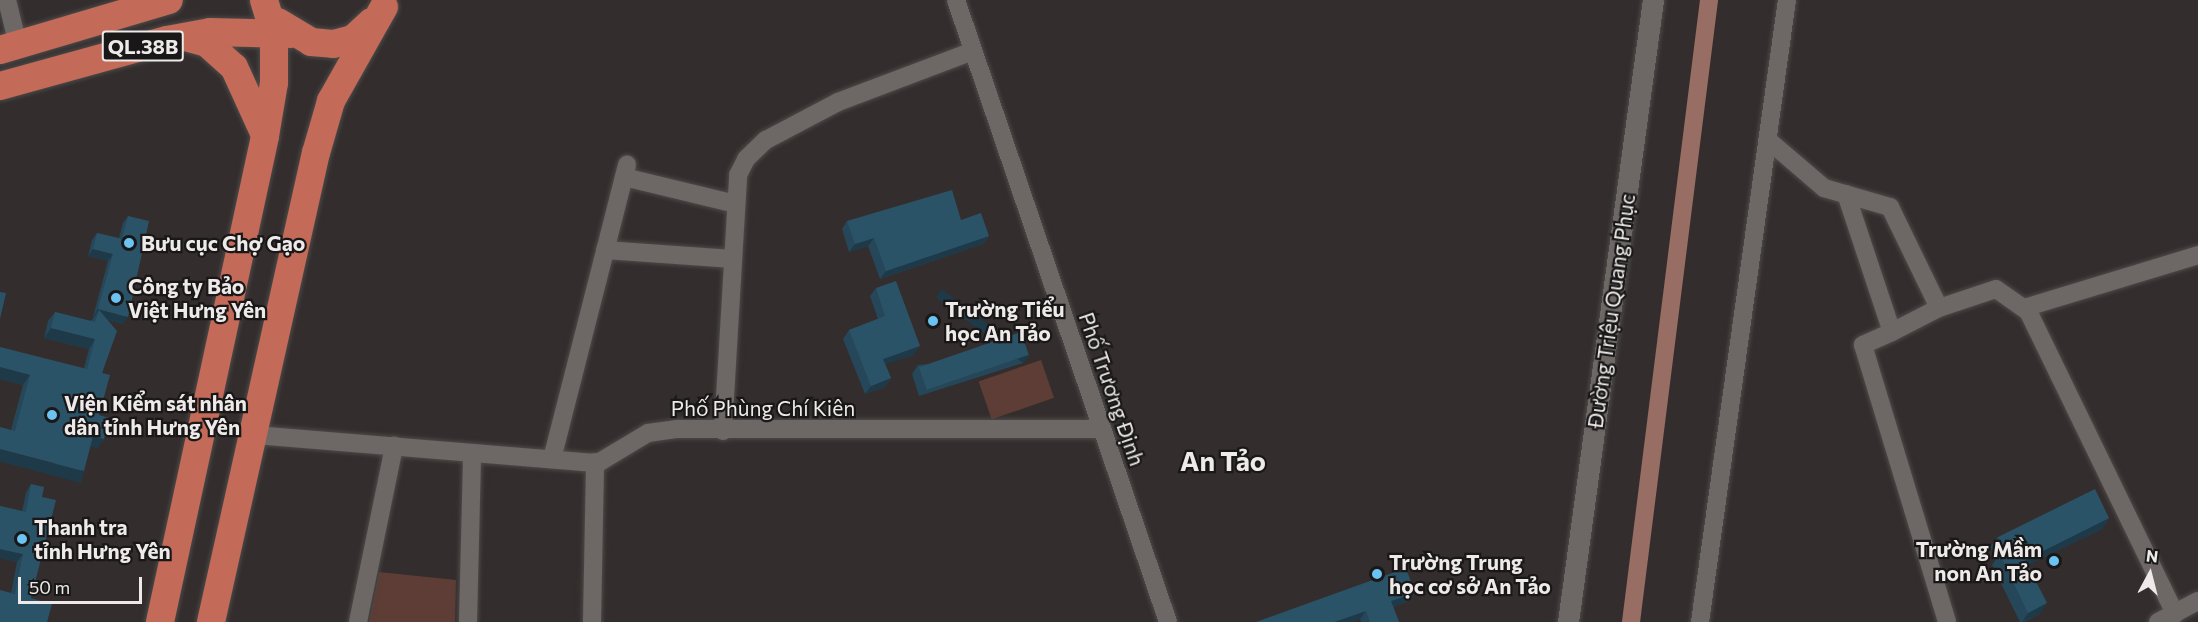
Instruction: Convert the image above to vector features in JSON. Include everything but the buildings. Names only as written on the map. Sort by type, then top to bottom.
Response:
[{"type":"highway","name":"QL.38B","points":[[9,48],[169,0]]},
{"type":"highway","points":[[160,622],[266,136],[282,33],[264,0]]},
{"type":"highway","points":[[282,33],[333,44],[353,39],[390,2]]},
{"type":"highway","points":[[211,622],[331,101],[390,2]]},
{"type":"highway","name":"QL.38B","points":[[0,86],[183,37],[282,33]]},
{"type":"highway","points":[[183,37],[207,43],[234,67],[266,136]]},
{"type":"street","points":[[7,0],[9,48]]},
{"type":"street","name":"Phố Trương Định","points":[[956,0],[1167,622]]},
{"type":"street","name":"Đường Triệu Quang Phục","points":[[1568,622],[1653,0]]},
{"type":"street","points":[[1700,622],[1787,0]]},
{"type":"street","points":[[723,431],[738,175],[766,140],[838,102],[973,51]]},
{"type":"street","points":[[1768,140],[1816,183],[1890,207],[1939,308]]},
{"type":"street","points":[[552,459],[626,171],[736,204]]},
{"type":"street","points":[[1846,194],[1892,332]]},
{"type":"street","points":[[605,250],[733,259]]},
{"type":"street","points":[[2024,308],[2198,255]]},
{"type":"street","points":[[1947,622],[1863,345],[1939,308],[1996,289],[2024,308],[2175,614]]},
{"type":"street","name":"Phố Phùng Chí Kiên","points":[[595,462],[648,433],[1102,429]]},
{"type":"street","points":[[255,435],[595,462],[592,622]]},
{"type":"street","points":[[358,622],[394,446]]},
{"type":"street","points":[[468,622],[472,453]]},
{"type":"street","points":[[2158,622],[2198,601]]},
{"type":"shaded area","points":[[1041,360],[1054,398],[992,419],[979,381]]},
{"type":"shaded area","points":[[379,572],[456,580],[455,622],[369,622]]},
{"type":"waterway","points":[[1631,622],[1709,0]]},
{"type":"place","name":"Bưu cục Chợ Gạo","points":[[129,243]]},
{"type":"place","name":"Công ty Bảo Việt Hưng Yên","points":[[116,298]]},
{"type":"place","name":"Trường Tiểu học An Tảo","points":[[933,321]]},
{"type":"place","name":"Viện Kiểm sát nhân dân tỉnh Hưng Yên","points":[[52,415]]},
{"type":"place","name":"Thanh tra tỉnh Hưng Yên","points":[[22,539]]},
{"type":"place","name":"Trường Mầm non An Tảo","points":[[2054,561]]},
{"type":"place","name":"Trường Trung học cơ sở An Tảo","points":[[1377,574]]},
{"type":"district","name":"An Tảo","points":[[1223,461]]}]
